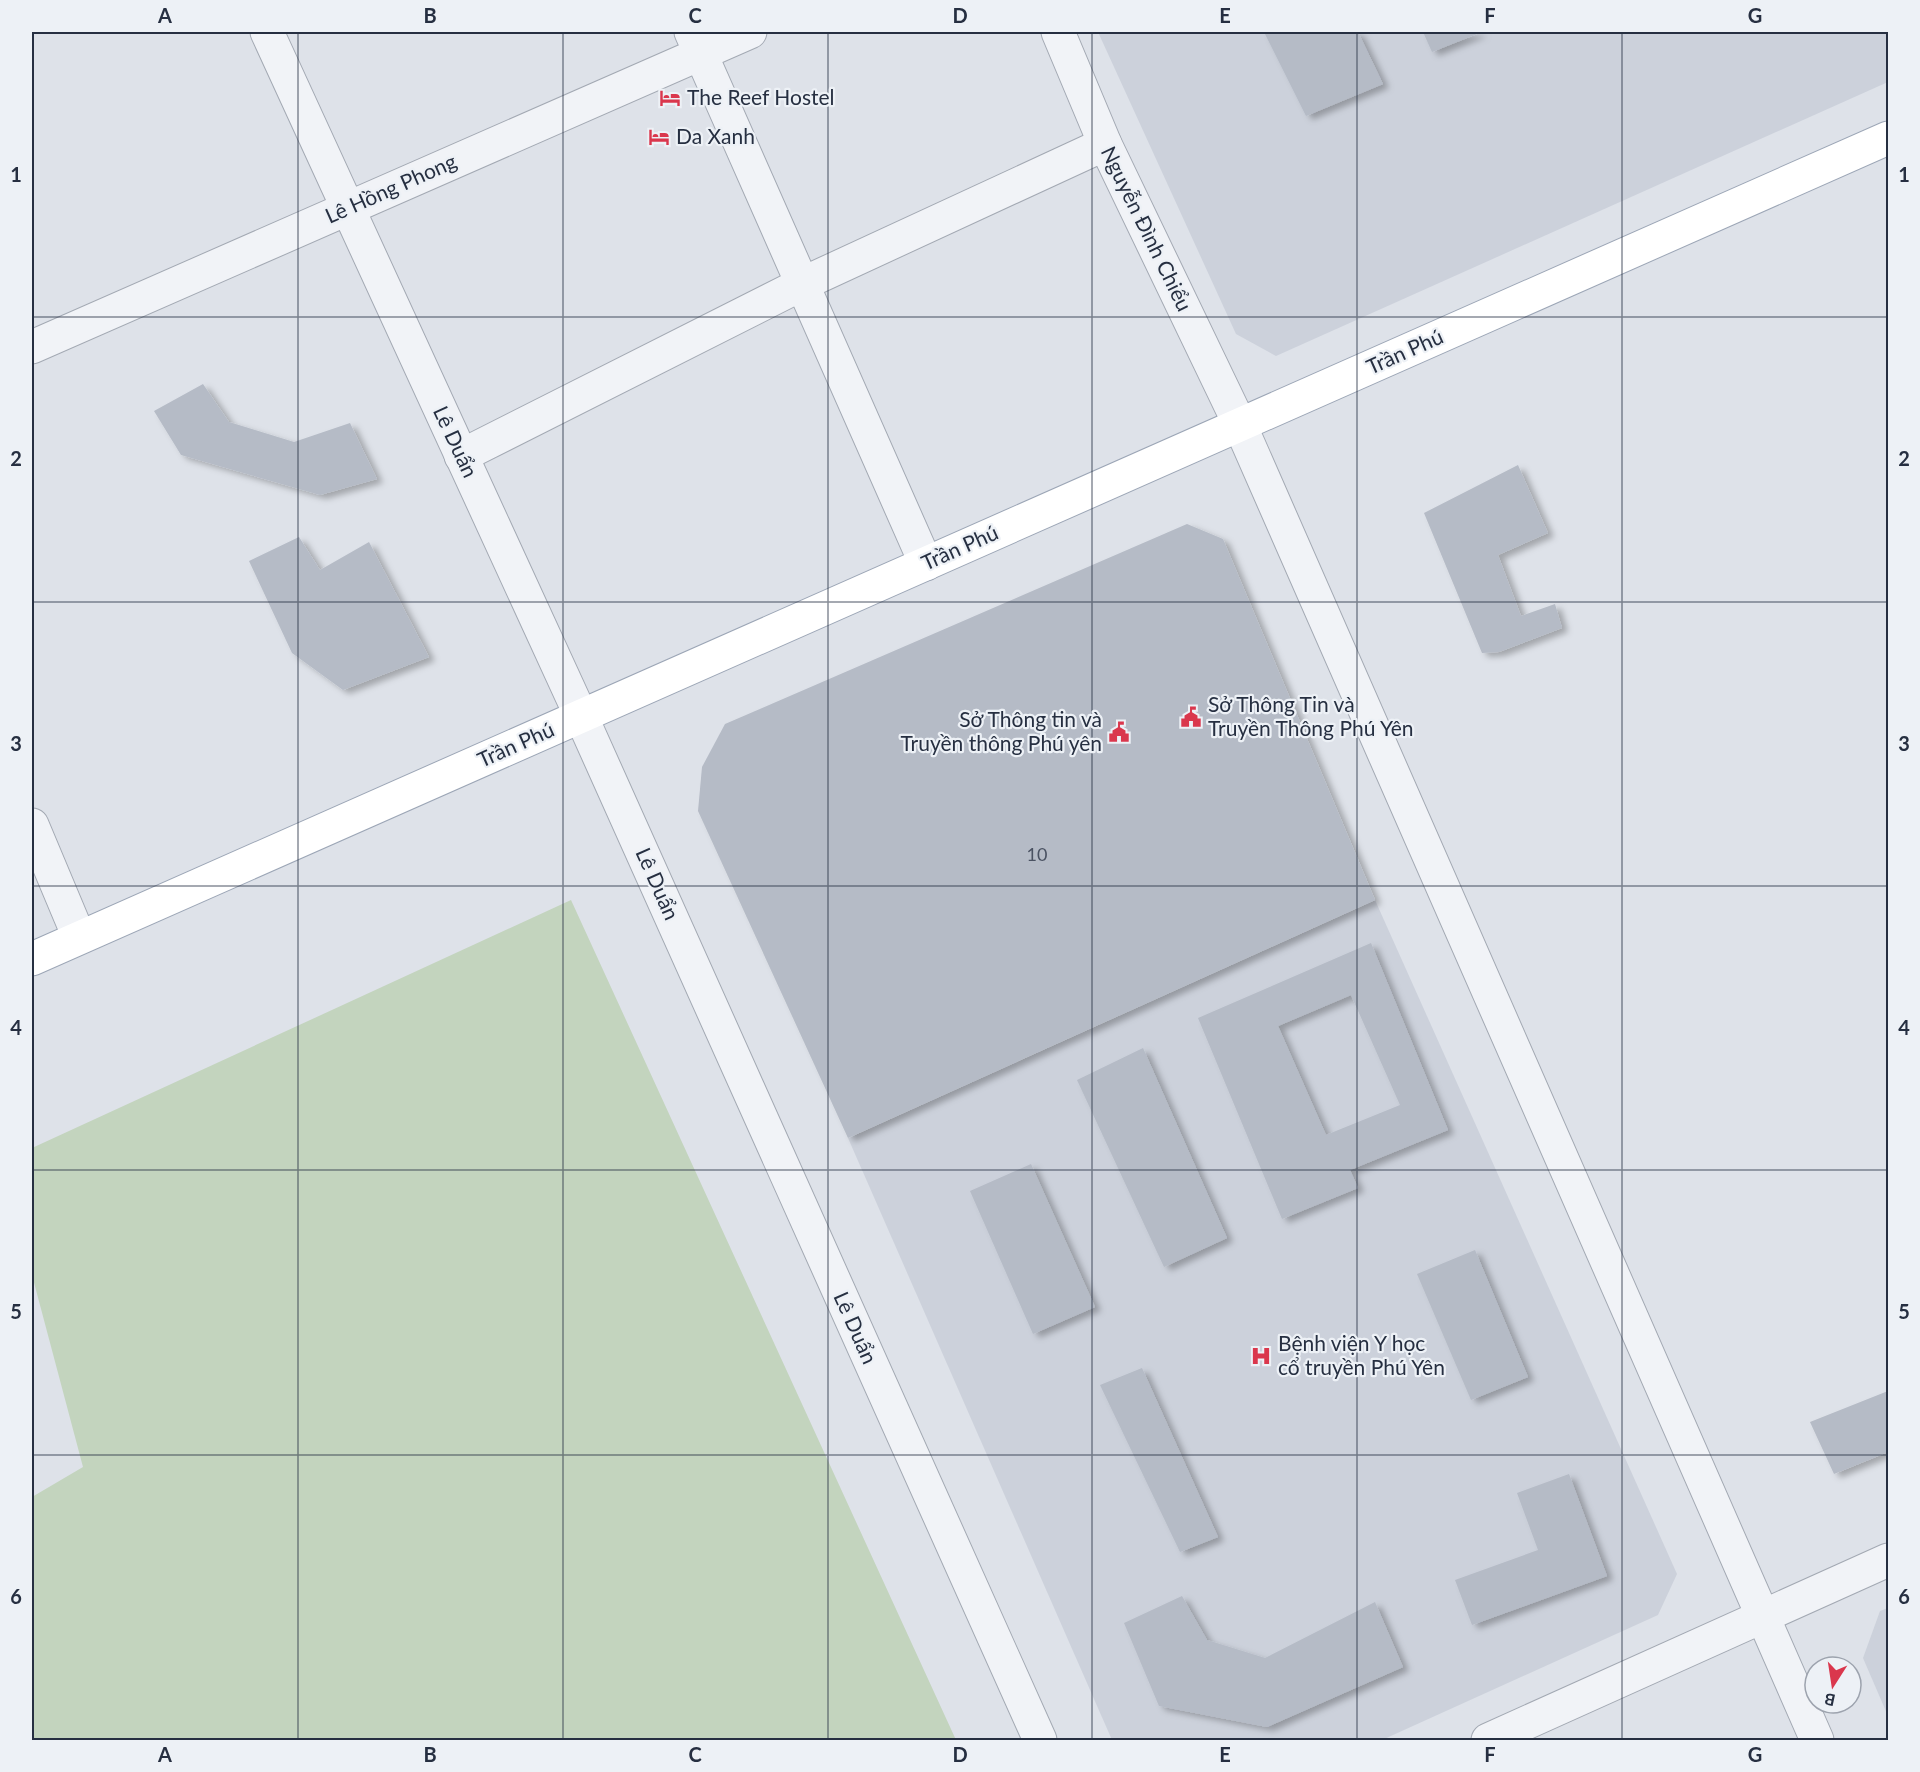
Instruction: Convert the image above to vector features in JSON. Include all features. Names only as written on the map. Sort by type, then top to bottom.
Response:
[{"type":"main road","name":"Trần Phú","points":[[32,959],[1888,138]]},
{"type":"street","name":"Lê Duẩn","points":[[267,32],[581,716],[1040,1740]]},
{"type":"street","name":"Lê Hồng Phong","points":[[32,347],[347,209],[696,42],[750,32]]},
{"type":"street","name":"Nguyễn Đình Chiểu","points":[[1058,32],[1105,144],[1240,425],[1817,1740]]},
{"type":"street","points":[[696,42],[926,564]]},
{"type":"street","points":[[461,456],[802,284],[1105,144]]},
{"type":"street","points":[[32,825],[80,937]]},
{"type":"street","points":[[1488,1740],[1888,1560]]},
{"type":"shaded area","points":[[1098,32],[1888,32],[1888,82],[1276,356],[1236,334]]},
{"type":"shaded area","name":"Bệnh viện Y học cổ truyền Phú Yên","points":[[1375,900],[1677,1574],[1658,1615],[1382,1740],[1112,1740],[848,1138]]},
{"type":"shaded area","points":[[1888,1608],[1888,1716],[1863,1658],[1880,1611]]},
{"type":"green space","points":[[571,900],[956,1740],[32,1740],[32,1497],[83,1467],[32,1275],[32,1148]]},
{"type":"building","points":[[1264,32],[1358,32],[1383,84],[1306,116]]},
{"type":"building","points":[[1423,32],[1482,32],[1432,52]]},
{"type":"building","points":[[203,384],[229,422],[294,442],[350,423],[377,479],[320,495],[181,455],[154,411]]},
{"type":"building","points":[[1518,465],[1548,533],[1498,555],[1521,616],[1555,604],[1562,628],[1499,652],[1482,653],[1424,513]]},
{"type":"building","points":[[1187,524],[1223,539],[1375,900],[848,1138],[698,811],[702,767],[725,724]]},
{"type":"building","points":[[299,537],[320,570],[369,542],[429,657],[343,690],[292,653],[249,561]]},
{"type":"building","points":[[1371,943],[1448,1130],[1350,1170],[1358,1188],[1282,1219],[1198,1018]],"holes":[[[1351,995],[1400,1105],[1326,1135],[1278,1026]]]},
{"type":"building","points":[[1143,1048],[1227,1238],[1164,1267],[1077,1080]]},
{"type":"building","points":[[1031,1164],[1095,1307],[1033,1334],[970,1191]]},
{"type":"building","points":[[1475,1250],[1528,1377],[1471,1400],[1417,1274]]},
{"type":"building","points":[[1142,1368],[1218,1537],[1180,1552],[1100,1385]]},
{"type":"building","points":[[1888,1391],[1888,1452],[1834,1474],[1810,1422]]},
{"type":"building","points":[[1569,1474],[1607,1576],[1472,1625],[1455,1580],[1538,1550],[1517,1493]]},
{"type":"building","points":[[1182,1596],[1207,1640],[1265,1658],[1375,1602],[1403,1667],[1267,1727],[1159,1706],[1124,1623]]},
{"type":"place","name":"The Reef Hostel","points":[[670,98]]},
{"type":"place","name":"Da Xanh","points":[[659,137]]},
{"type":"place","name":"Sở Thông Tin và Truyền Thông Phú Yên","points":[[1191,717]]},
{"type":"place","name":"Sở Thông tin và Truyền thông Phú yên","points":[[1119,732]]},
{"type":"place","name":"Bệnh viện Y học cổ truyền Phú Yên","points":[[1261,1356]]}]
